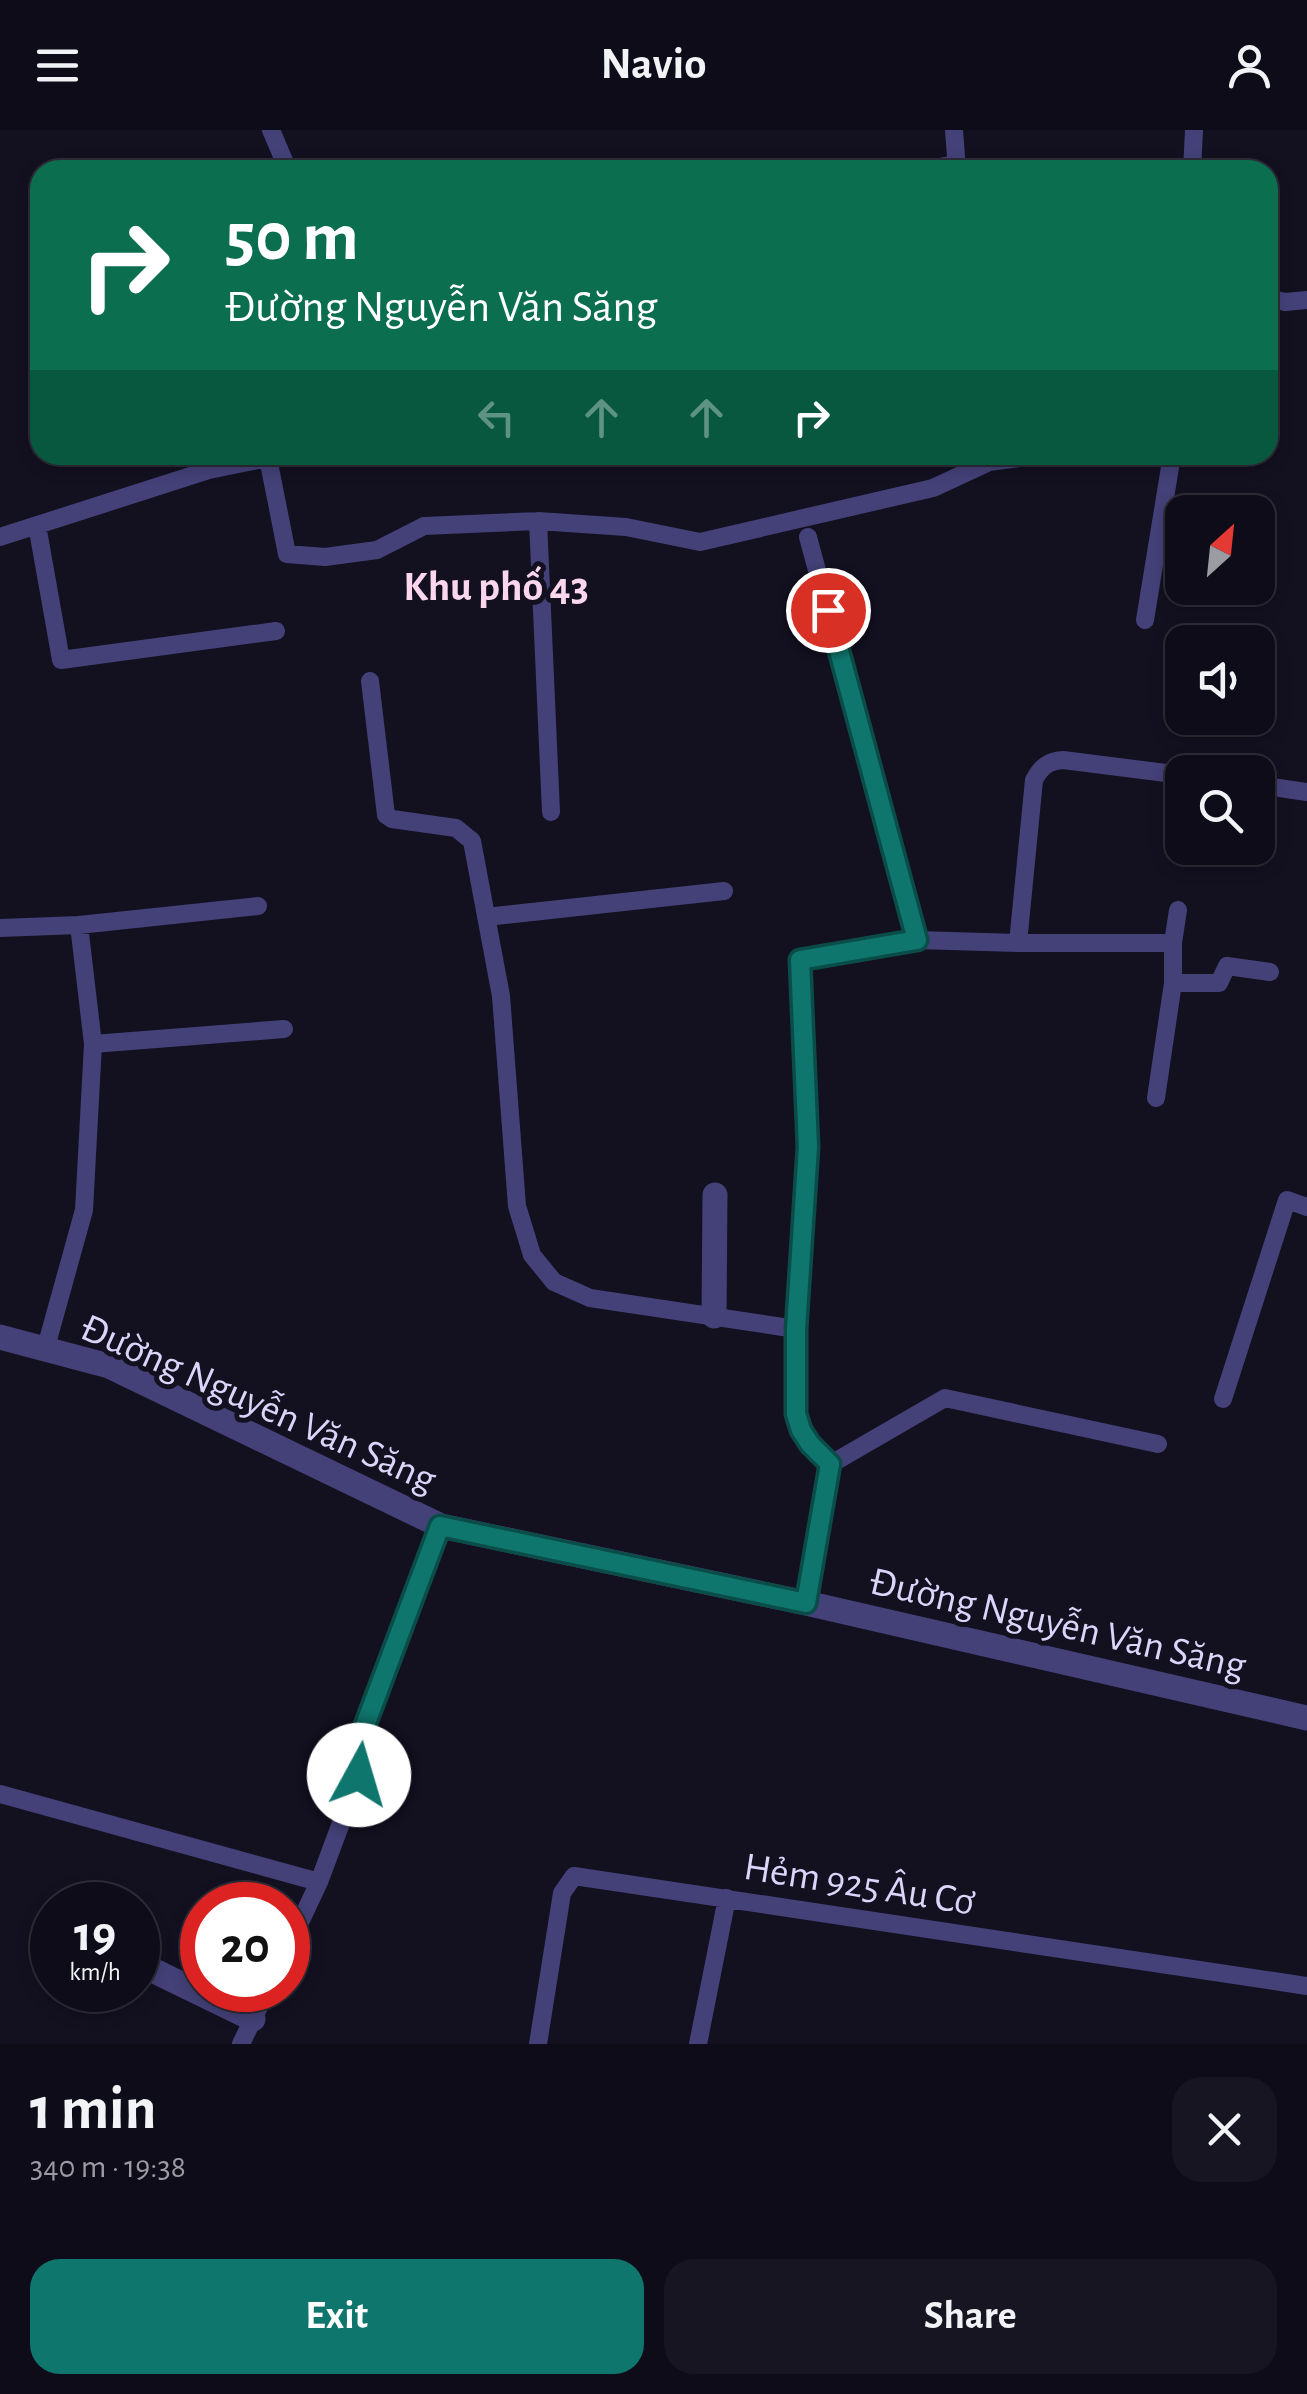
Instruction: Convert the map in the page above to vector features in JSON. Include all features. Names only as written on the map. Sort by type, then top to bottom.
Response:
[{"type":"street","points":[[714,1316],[715,1195]]},
{"type":"street","name":"Đường Nguyễn Văn Săng","points":[[0,1337],[80,1356],[138,1379],[440,1526],[806,1603],[1307,1718]]},
{"type":"street","points":[[160,1975],[253,2020]]},
{"type":"lane","points":[[271,130],[284,160]]},
{"type":"lane","points":[[954,130],[956,160]]},
{"type":"lane","points":[[1192,160],[1194,130]]},
{"type":"lane","points":[[1278,300],[1307,300]]},
{"type":"lane","points":[[0,537],[234,465]]},
{"type":"lane","points":[[269,465],[286,554],[325,557],[377,550],[424,526],[538,521],[626,527],[700,542],[933,488],[975,465]]},
{"type":"lane","points":[[1146,620],[1170,465]]},
{"type":"lane","points":[[538,521],[550,812]]},
{"type":"lane","points":[[37,525],[61,660],[276,631]]},
{"type":"lane","points":[[808,537],[917,940]]},
{"type":"lane","points":[[370,681],[386,815],[392,820],[456,828],[472,841],[501,996],[517,1206],[532,1255],[554,1282],[590,1298],[796,1329]]},
{"type":"lane","points":[[1018,942],[1034,780],[1040,770],[1046,764],[1063,760],[1165,774]]},
{"type":"lane","points":[[1275,787],[1307,792]]},
{"type":"lane","points":[[486,918],[724,891]]},
{"type":"lane","points":[[0,928],[79,925],[258,906]]},
{"type":"lane","points":[[1156,1098],[1173,983],[1178,910]]},
{"type":"lane","points":[[46,1347],[84,1210],[93,1044],[79,925]]},
{"type":"lane","points":[[830,1464],[810,1444],[796,1414],[796,1329],[808,1147],[800,960],[917,940],[1174,942]]},
{"type":"lane","points":[[1173,983],[1219,983],[1227,966],[1270,972]]},
{"type":"lane","points":[[93,1044],[284,1029]]},
{"type":"lane","points":[[1223,1399],[1287,1200],[1307,1208]]},
{"type":"lane","points":[[830,1464],[945,1398],[1158,1444]]},
{"type":"lane","points":[[806,1603],[830,1464]]},
{"type":"lane","points":[[310,1901],[359,1775],[364,1728],[440,1526]]},
{"type":"lane","points":[[0,1794],[319,1882]]},
{"type":"lane","name":"Hẻm 925 Âu Cơ","points":[[538,2044],[562,1893],[574,1876],[1307,1986]]},
{"type":"lane","points":[[698,2044],[727,1898]]},
{"type":"lane","points":[[241,2044],[257,2012]]},
{"type":"district","name":"Khu phố 43","points":[[496,585]]},
{"type":"route","points":[[359,1775],[364,1728],[440,1526],[806,1603],[830,1464],[810,1444],[796,1414],[796,1329],[808,1147],[800,960],[917,940],[828,610]]}]
